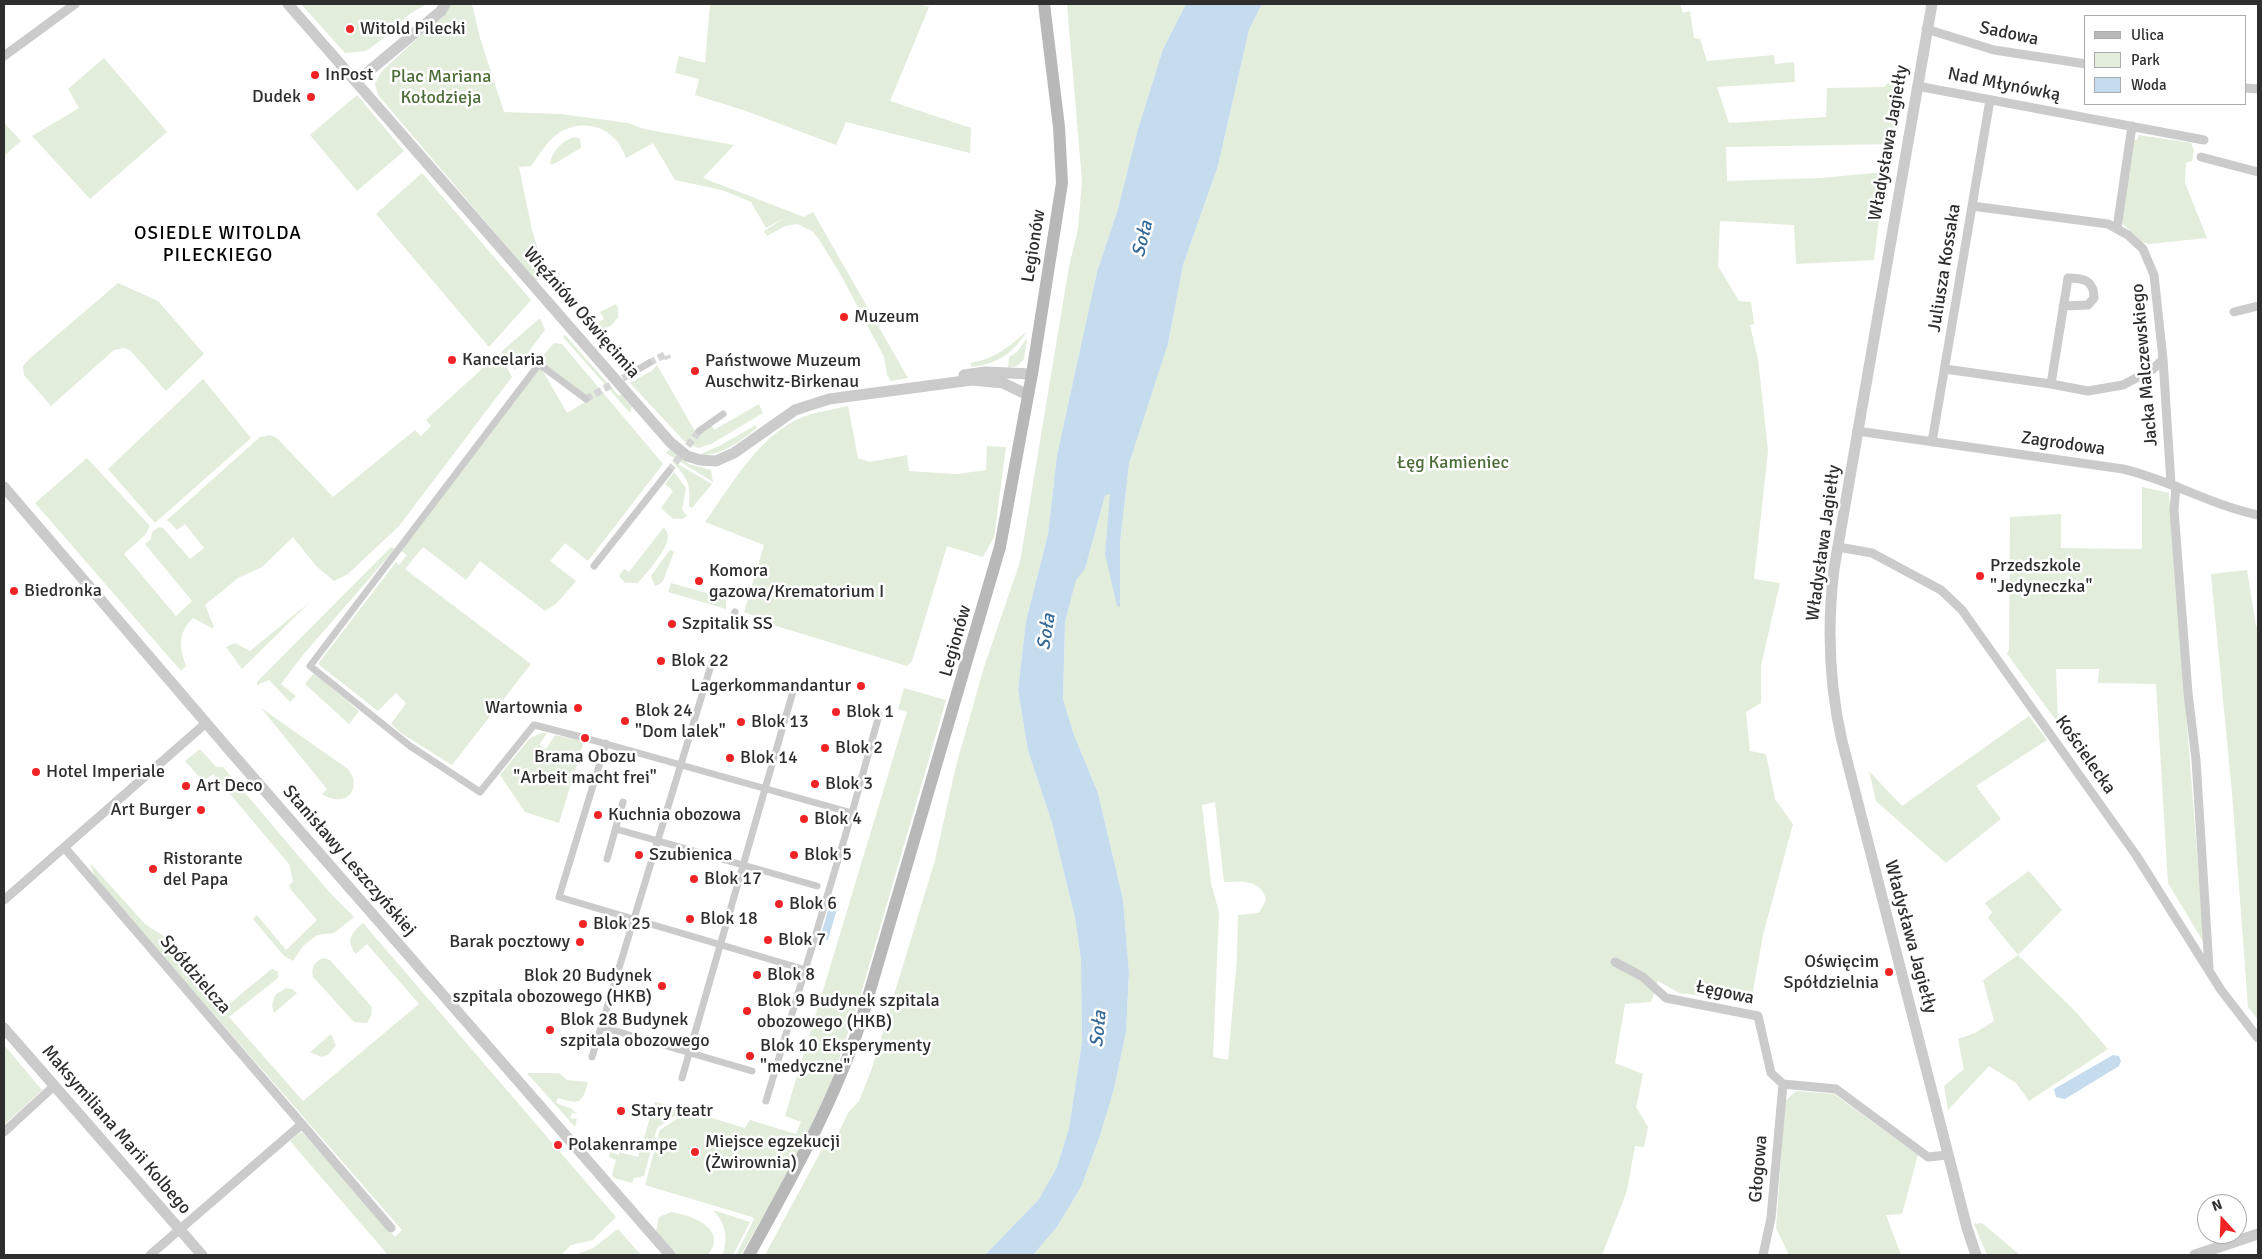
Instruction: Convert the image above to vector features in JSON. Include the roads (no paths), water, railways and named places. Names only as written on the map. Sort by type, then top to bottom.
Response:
[{"type":"main road","name":"Legionów","points":[[749,1255],[824,1115],[846,1065],[861,1021],[1000,547],[1032,374],[1062,183],[1059,126],[1044,4]]},
{"type":"street","points":[[4,56],[75,4]]},
{"type":"street","name":"Więźniów Oświęcimia","points":[[288,4],[670,442],[687,456],[700,460],[716,461],[734,453],[795,410],[816,402],[916,386],[985,372],[1032,374]]},
{"type":"street","points":[[356,82],[441,11],[445,4]]},
{"type":"street","name":"Władysława Jagiełły","points":[[1932,4],[1926,29],[1838,547],[1830,618],[1830,672],[1835,708],[1966,1228],[1976,1255]]},
{"type":"street","name":"Sadowa","points":[[1926,29],[1994,50],[2084,64]]},
{"type":"street","name":"Nad Młynówką","points":[[1917,86],[2204,140]]},
{"type":"street","name":"Juliusza Kossaka","points":[[1932,442],[1990,100]]},
{"type":"street","points":[[2117,228],[2132,126]]},
{"type":"street","points":[[2201,157],[2258,172]]},
{"type":"street","name":"Jacka Malczewskiego","points":[[1972,206],[2108,224],[2128,235],[2142,249],[2154,275],[2174,485],[2174,510],[2188,693],[2196,760],[2209,971]]},
{"type":"street","points":[[2051,384],[2063,306]]},
{"type":"street","points":[[2234,312],[2258,306]]},
{"type":"street","points":[[1945,368],[2088,391],[2123,385],[2153,369],[2163,359]]},
{"type":"street","points":[[632,373],[649,363]]},
{"type":"street","points":[[586,399],[540,364],[310,666],[410,746],[480,792],[534,725],[606,743],[852,813]]},
{"type":"street","name":"Więźniów Oświęcimia","points":[[916,386],[972,380],[991,381],[1003,383],[1028,395]]},
{"type":"street","points":[[699,431],[722,414]]},
{"type":"street","name":"Zagrodowa","points":[[1857,431],[2123,469],[2145,474],[2215,502],[2258,515]]},
{"type":"street","points":[[594,566],[669,471]]},
{"type":"street","name":"Stanisławy Leszczyńskiej","points":[[4,487],[206,723],[670,1255]]},
{"type":"street","name":"Kościelecka","points":[[1838,547],[1872,552],[1941,590],[1962,610],[2136,855],[2221,990],[2258,1038]]},
{"type":"street","points":[[592,1057],[712,662]]},
{"type":"street","points":[[682,1078],[794,688]]},
{"type":"street","points":[[766,1101],[852,813],[879,715]]},
{"type":"street","points":[[4,900],[206,723]]},
{"type":"street","points":[[606,743],[559,897],[806,970]]},
{"type":"street","points":[[607,859],[623,802]]},
{"type":"street","points":[[616,829],[817,886]]},
{"type":"street","name":"Spółdzielcza","points":[[64,848],[391,1228]]},
{"type":"street","name":"Łęgowa","points":[[1615,962],[1643,976],[1666,998],[1758,1016],[1771,1073],[1783,1084]]},
{"type":"street","points":[[602,1027],[752,1071]]},
{"type":"street","name":"Maksymiliana Marii Kolbego","points":[[4,1028],[202,1255]]},
{"type":"street","points":[[1783,1084],[1836,1089],[1928,1157],[1948,1156]]},
{"type":"street","name":"Głogowa","points":[[1763,1255],[1771,1218],[1783,1084]]},
{"type":"street","points":[[4,1132],[54,1086]]},
{"type":"street","points":[[150,1255],[302,1124]]},
{"type":"street","points":[[2195,1255],[2258,1234]]},
{"type":"water","name":"Soła","points":[[1186,4],[1262,4],[1249,30],[1218,166],[1183,265],[1168,344],[1129,464],[1120,543],[1120,607],[1117,606],[1105,554],[1110,494],[1105,496],[1085,569],[1076,580],[1065,622],[1063,699],[1074,735],[1098,793],[1123,899],[1129,973],[1126,1032],[1114,1089],[1100,1136],[1081,1187],[1057,1227],[1033,1255],[985,1255],[1039,1199],[1057,1167],[1069,1128],[1082,1042],[1081,960],[1075,918],[1052,823],[1028,751],[1018,690],[1026,621],[1048,534],[1057,455],[1097,272],[1118,209],[1138,129],[1163,49]]},
{"type":"water","points":[[831,900],[839,902],[828,940],[820,938]]},
{"type":"water","points":[[2113,1055],[2119,1056],[2121,1061],[2119,1066],[2065,1099],[2056,1097],[2054,1089]]},
{"type":"tunnel","points":[[649,363],[666,354],[668,359]]},
{"type":"tunnel","points":[[586,399],[632,373]]},
{"type":"tunnel","points":[[669,471],[699,431]]},
{"type":"place","name":"Witold Pilecki","points":[[350,29]]},
{"type":"place","name":"InPost","points":[[315,75]]},
{"type":"place","name":"Dudek","points":[[311,97]]},
{"type":"place","name":"Muzeum","points":[[844,317]]},
{"type":"place","name":"Kancelaria","points":[[452,360]]},
{"type":"place","name":"Państwowe Muzeum Auschwitz-Birkenau","points":[[695,371]]},
{"type":"place","name":"Przedszkole \"Jedyneczka\"","points":[[1980,576]]},
{"type":"place","name":"Komora gazowa/Krematorium I","points":[[699,581]]},
{"type":"place","name":"Biedronka","points":[[14,591]]},
{"type":"place","name":"Szpitalik SS","points":[[672,624]]},
{"type":"place","name":"Blok 22","points":[[661,661]]},
{"type":"place","name":"Lagerkommandantur","points":[[861,686]]},
{"type":"place","name":"Wartownia","points":[[578,708]]},
{"type":"place","name":"Blok 1","points":[[836,712]]},
{"type":"place","name":"Blok 24 \"Dom lalek\"","points":[[625,721]]},
{"type":"place","name":"Blok 13","points":[[741,722]]},
{"type":"place","name":"Brama Obozu \"Arbeit macht frei\"","points":[[585,738]]},
{"type":"place","name":"Blok 2","points":[[825,748]]},
{"type":"place","name":"Blok 14","points":[[730,758]]},
{"type":"place","name":"Hotel Imperiale","points":[[36,772]]},
{"type":"place","name":"Blok 3","points":[[815,784]]},
{"type":"place","name":"Art Deco","points":[[186,786]]},
{"type":"place","name":"Art Burger","points":[[201,810]]},
{"type":"place","name":"Kuchnia obozowa","points":[[598,815]]},
{"type":"place","name":"Blok 4","points":[[804,819]]},
{"type":"place","name":"Szubienica","points":[[639,855]]},
{"type":"place","name":"Blok 5","points":[[794,855]]},
{"type":"place","name":"Ristorante del Papa","points":[[153,869]]},
{"type":"place","name":"Blok 17","points":[[694,879]]},
{"type":"place","name":"Blok 6","points":[[779,904]]},
{"type":"place","name":"Blok 18","points":[[690,919]]},
{"type":"place","name":"Blok 25","points":[[583,924]]},
{"type":"place","name":"Blok 7","points":[[768,940]]},
{"type":"place","name":"Barak pocztowy","points":[[580,942]]},
{"type":"place","name":"Oświęcim Spółdzielnia","points":[[1889,972]]},
{"type":"place","name":"Blok 8","points":[[757,975]]},
{"type":"place","name":"Blok 20 Budynek szpitala obozowego (HKB)","points":[[662,986]]},
{"type":"place","name":"Blok 9 Budynek szpitala obozowego (HKB)","points":[[747,1011]]},
{"type":"place","name":"Blok 28 Budynek szpitala obozowego","points":[[550,1030]]},
{"type":"place","name":"Blok 10 Eksperymenty \"medyczne\"","points":[[750,1056]]},
{"type":"place","name":"Stary teatr","points":[[621,1111]]},
{"type":"place","name":"Polakenrampe","points":[[558,1145]]},
{"type":"place","name":"Miejsce egzekucji (Żwirownia)","points":[[695,1152]]},
{"type":"district","name":"OSIEDLE WITOLDA PILECKIEGO","points":[[218,245]]},
{"type":"park label","name":"Plac Mariana Kołodzieja","points":[[441,87]]},
{"type":"park label","name":"Łęg Kamieniec","points":[[1453,463]]}]
